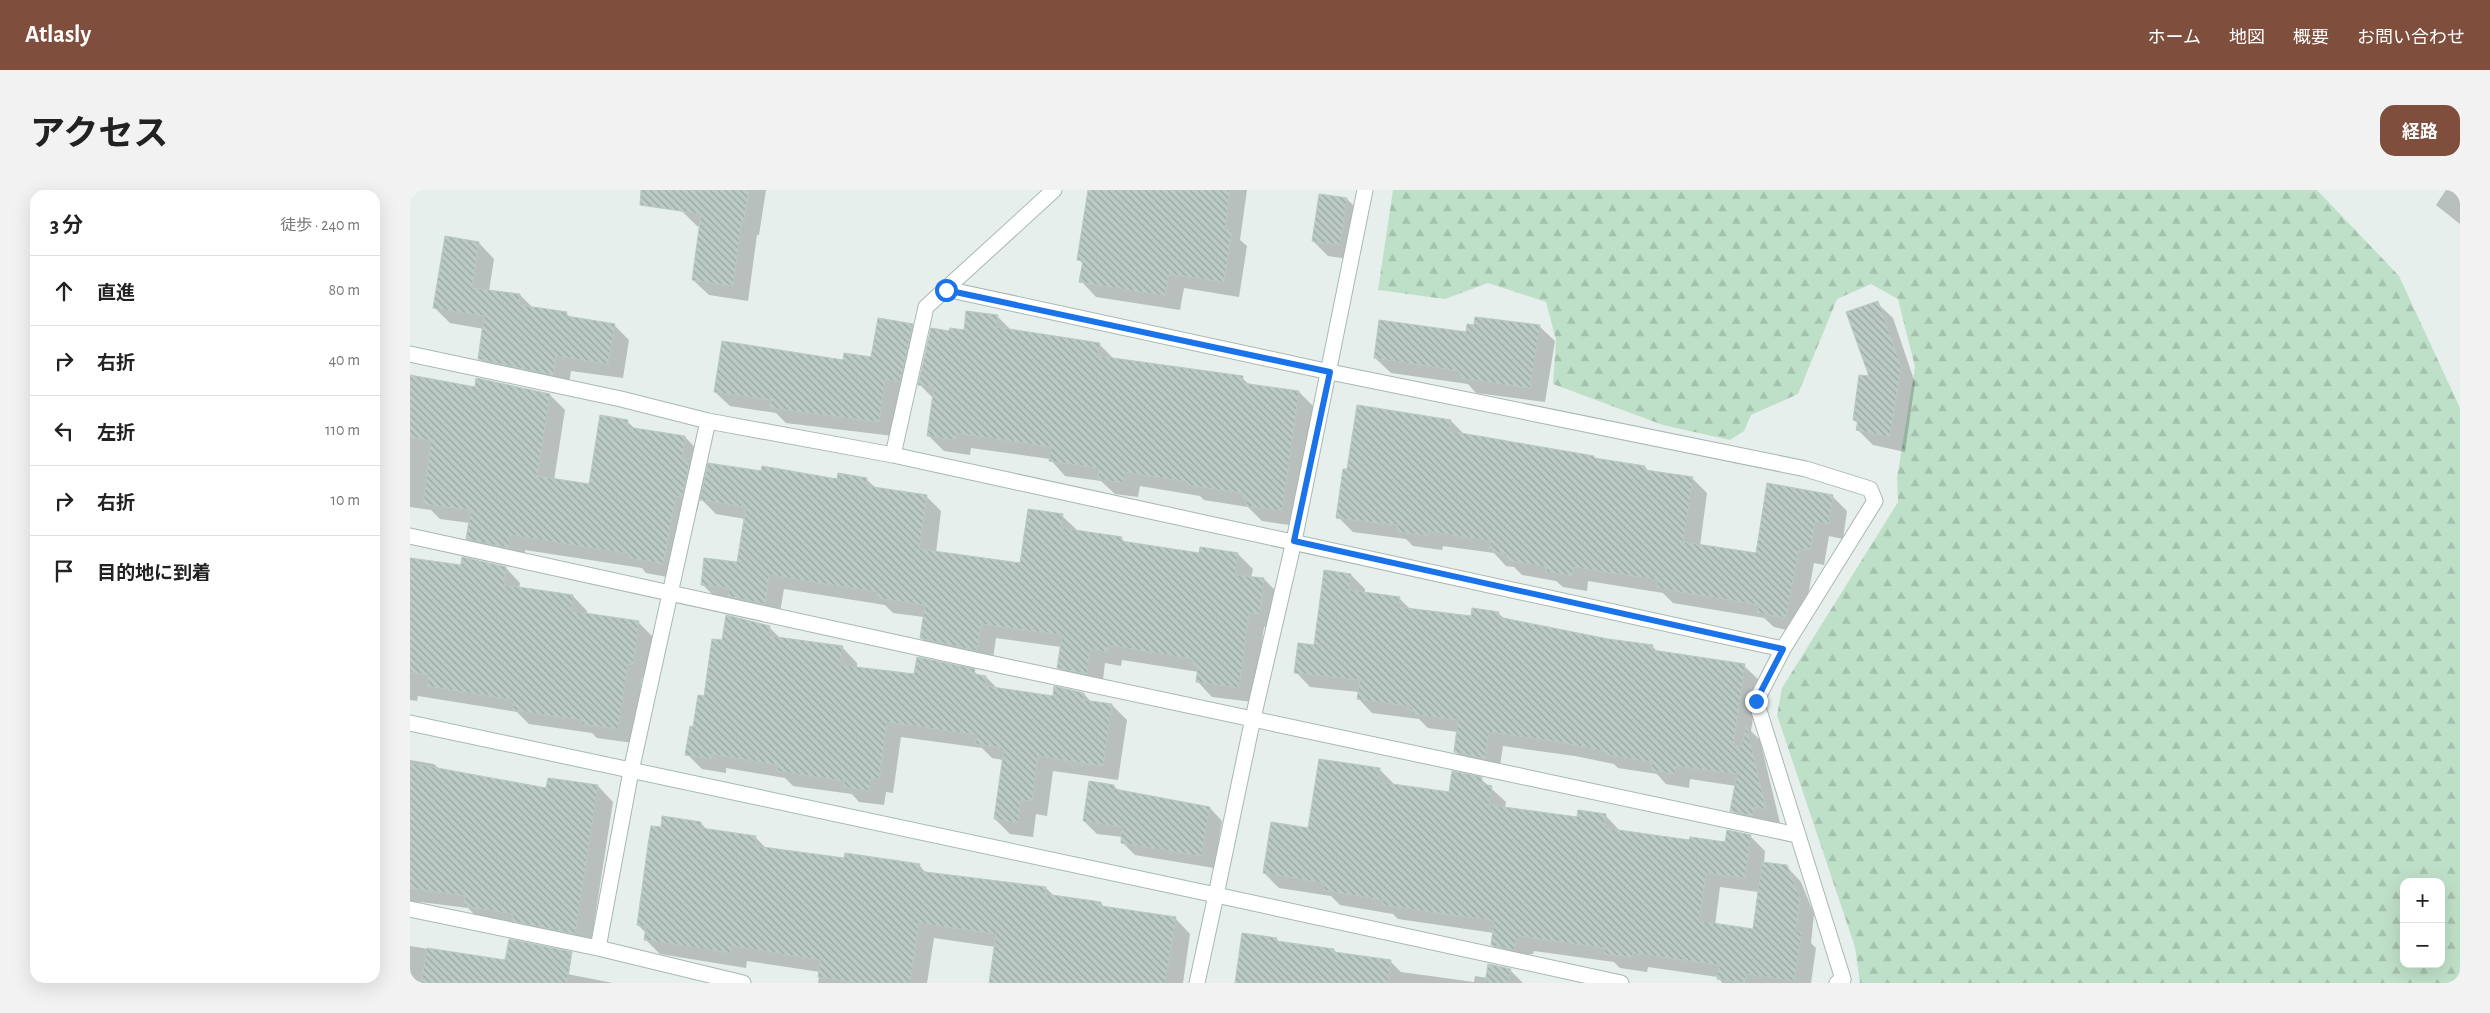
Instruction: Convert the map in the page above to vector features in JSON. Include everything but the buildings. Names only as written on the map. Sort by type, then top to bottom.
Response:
[{"type":"street","points":[[893,455],[926,307],[1054,190]]},
{"type":"street","points":[[1197,983],[1253,718],[1294,541],[1330,372],[1365,190]]},
{"type":"street","points":[[946,290],[1330,372],[1806,469],[1870,489],[1875,501],[1783,649],[1756,701],[1843,979],[1837,983]]},
{"type":"street","points":[[410,354],[621,399],[708,420],[893,455],[1294,541],[1783,649]]},
{"type":"street","points":[[598,948],[631,771],[708,420]]},
{"type":"street","points":[[410,536],[1797,835]]},
{"type":"street","points":[[410,723],[1621,983]]},
{"type":"street","points":[[410,909],[598,948],[743,983]]},
{"type":"green space","points":[[1393,190],[2317,190],[2399,276],[2460,408],[2460,983],[1860,983],[1855,947],[1777,715],[1782,688],[1898,502],[1897,478],[1915,367],[1898,299],[1871,284],[1837,299],[1798,394],[1751,415],[1744,431],[1730,440],[1663,425],[1553,384],[1556,340],[1546,302],[1488,283],[1445,299],[1378,290]]},
{"type":"route","points":[[946,290],[1330,372],[1294,541],[1783,649],[1756,701]]}]
